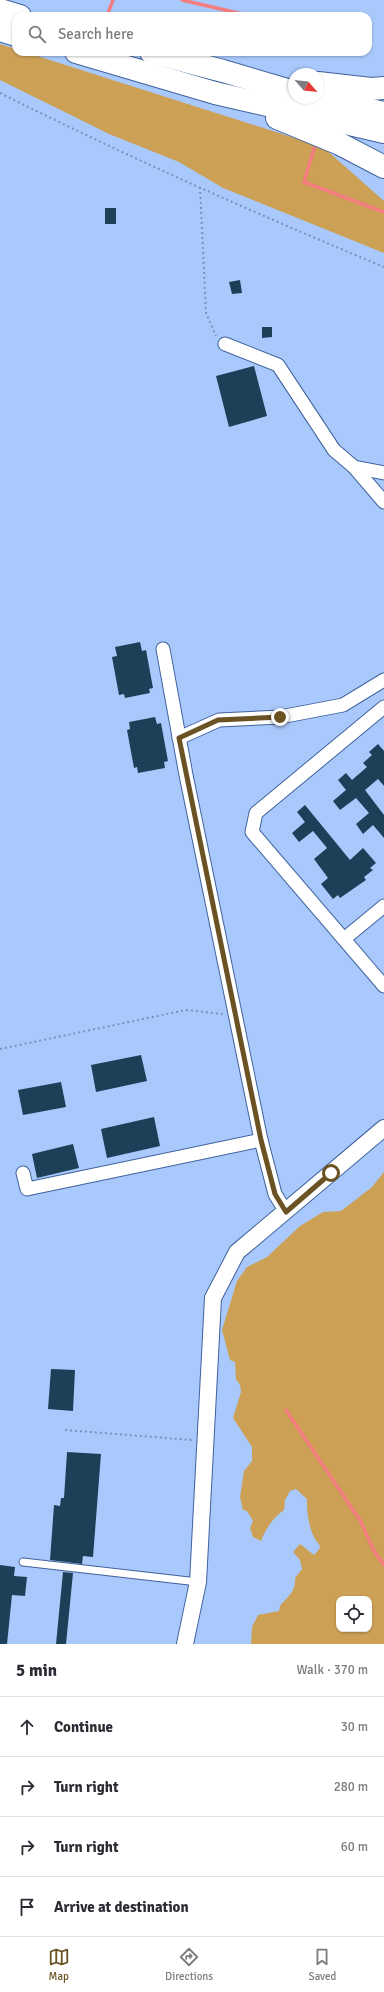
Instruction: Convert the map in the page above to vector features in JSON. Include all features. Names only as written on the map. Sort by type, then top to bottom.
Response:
[{"type":"highway","points":[[0,10],[12,14]]},
{"type":"highway","points":[[0,30],[12,34]]},
{"type":"highway","points":[[90,56],[215,92],[384,132]]},
{"type":"highway","points":[[166,56],[288,90]]},
{"type":"highway","points":[[223,71],[288,79]]},
{"type":"highway","points":[[324,84],[371,89],[384,88]]},
{"type":"highway","points":[[215,92],[340,144],[384,167]]},
{"type":"highway","points":[[324,100],[384,113]]},
{"type":"street","points":[[225,344],[278,366],[334,450],[354,467],[384,502]]},
{"type":"street","points":[[354,467],[384,473]]},
{"type":"street","points":[[163,649],[179,738],[261,1140],[275,1194],[286,1212]]},
{"type":"street","points":[[179,738],[218,720],[280,717],[342,705],[384,680]]},
{"type":"street","points":[[384,707],[256,812],[252,832],[384,986]]},
{"type":"street","points":[[344,940],[384,906]]},
{"type":"street","points":[[186,1644],[198,1582],[213,1298],[237,1252],[384,1128]]},
{"type":"street","points":[[23,1173],[28,1189],[261,1140]]},
{"type":"lane","points":[[23,1562],[198,1582]]},
{"type":"path","points":[[0,93],[70,128],[200,187],[384,267]]},
{"type":"path","points":[[200,187],[206,313],[216,338],[225,344]]},
{"type":"path","points":[[0,1049],[186,1010],[236,1016]]},
{"type":"path","points":[[65,1430],[206,1440]]},
{"type":"shaded area","points":[[0,44],[12,48],[12,56],[38,56],[323,147],[384,201],[384,253],[223,188],[179,162],[109,134],[0,80]]},
{"type":"shaded area","points":[[384,1172],[384,1644],[251,1644],[252,1627],[258,1615],[279,1611],[280,1606],[293,1590],[295,1578],[302,1569],[300,1560],[293,1552],[300,1544],[314,1555],[320,1548],[309,1523],[307,1499],[296,1489],[290,1491],[285,1500],[284,1510],[276,1516],[270,1524],[261,1541],[253,1537],[250,1528],[253,1521],[247,1511],[243,1510],[240,1497],[244,1471],[252,1461],[252,1447],[233,1418],[241,1392],[240,1385],[236,1379],[235,1362],[230,1360],[222,1330],[237,1281],[247,1267],[267,1257],[300,1226],[323,1212],[341,1211],[372,1187]]},
{"type":"building","points":[[105,208],[116,208],[116,224],[105,224]]},
{"type":"building","points":[[240,280],[242,293],[232,294],[229,282]]},
{"type":"building","points":[[262,327],[272,327],[272,337],[262,338]]},
{"type":"building","points":[[254,366],[267,416],[229,427],[216,376]]},
{"type":"building","points":[[140,642],[142,651],[146,650],[153,688],[149,689],[150,693],[125,698],[124,694],[119,695],[112,657],[117,656],[115,647]]},
{"type":"building","points":[[155,717],[157,724],[161,723],[168,761],[164,762],[165,768],[138,773],[137,767],[134,768],[127,730],[130,729],[129,722]]},
{"type":"building","points":[[378,744],[384,751],[384,786],[378,779],[365,790],[384,815],[384,838],[373,825],[363,834],[356,824],[369,813],[356,798],[340,810],[333,801],[346,790],[338,780],[346,773],[352,780],[367,767],[363,763],[372,755],[369,752]]},
{"type":"building","points":[[305,805],[350,860],[363,848],[376,863],[370,868],[373,870],[364,877],[366,880],[340,898],[338,895],[333,899],[321,884],[328,878],[314,859],[327,848],[313,831],[299,842],[292,833],[305,822],[297,812]]},
{"type":"building","points":[[141,1055],[147,1081],[96,1092],[91,1065]]},
{"type":"building","points":[[61,1082],[66,1107],[23,1115],[18,1090]]},
{"type":"building","points":[[154,1117],[160,1146],[107,1158],[101,1129]]},
{"type":"building","points":[[73,1144],[79,1168],[37,1178],[32,1154]]},
{"type":"building","points":[[51,1369],[75,1370],[73,1411],[48,1409]]},
{"type":"building","points":[[67,1452],[101,1454],[93,1557],[83,1556],[82,1564],[50,1560],[54,1505],[60,1506],[61,1498],[64,1498]]},
{"type":"building","points":[[0,1565],[15,1567],[14,1576],[27,1577],[25,1596],[12,1595],[7,1644],[0,1644]]},
{"type":"building","points":[[63,1572],[73,1573],[66,1644],[56,1644]]},
{"type":"waterway","points":[[108,12],[113,0]]},
{"type":"waterway","points":[[182,0],[234,12]]},
{"type":"waterway","points":[[316,142],[304,182],[384,212]]},
{"type":"waterway","points":[[286,1410],[361,1522],[374,1551],[384,1565]]},
{"type":"route","points":[[280,717],[218,720],[179,738],[261,1140],[275,1194],[286,1212],[331,1173]]}]
